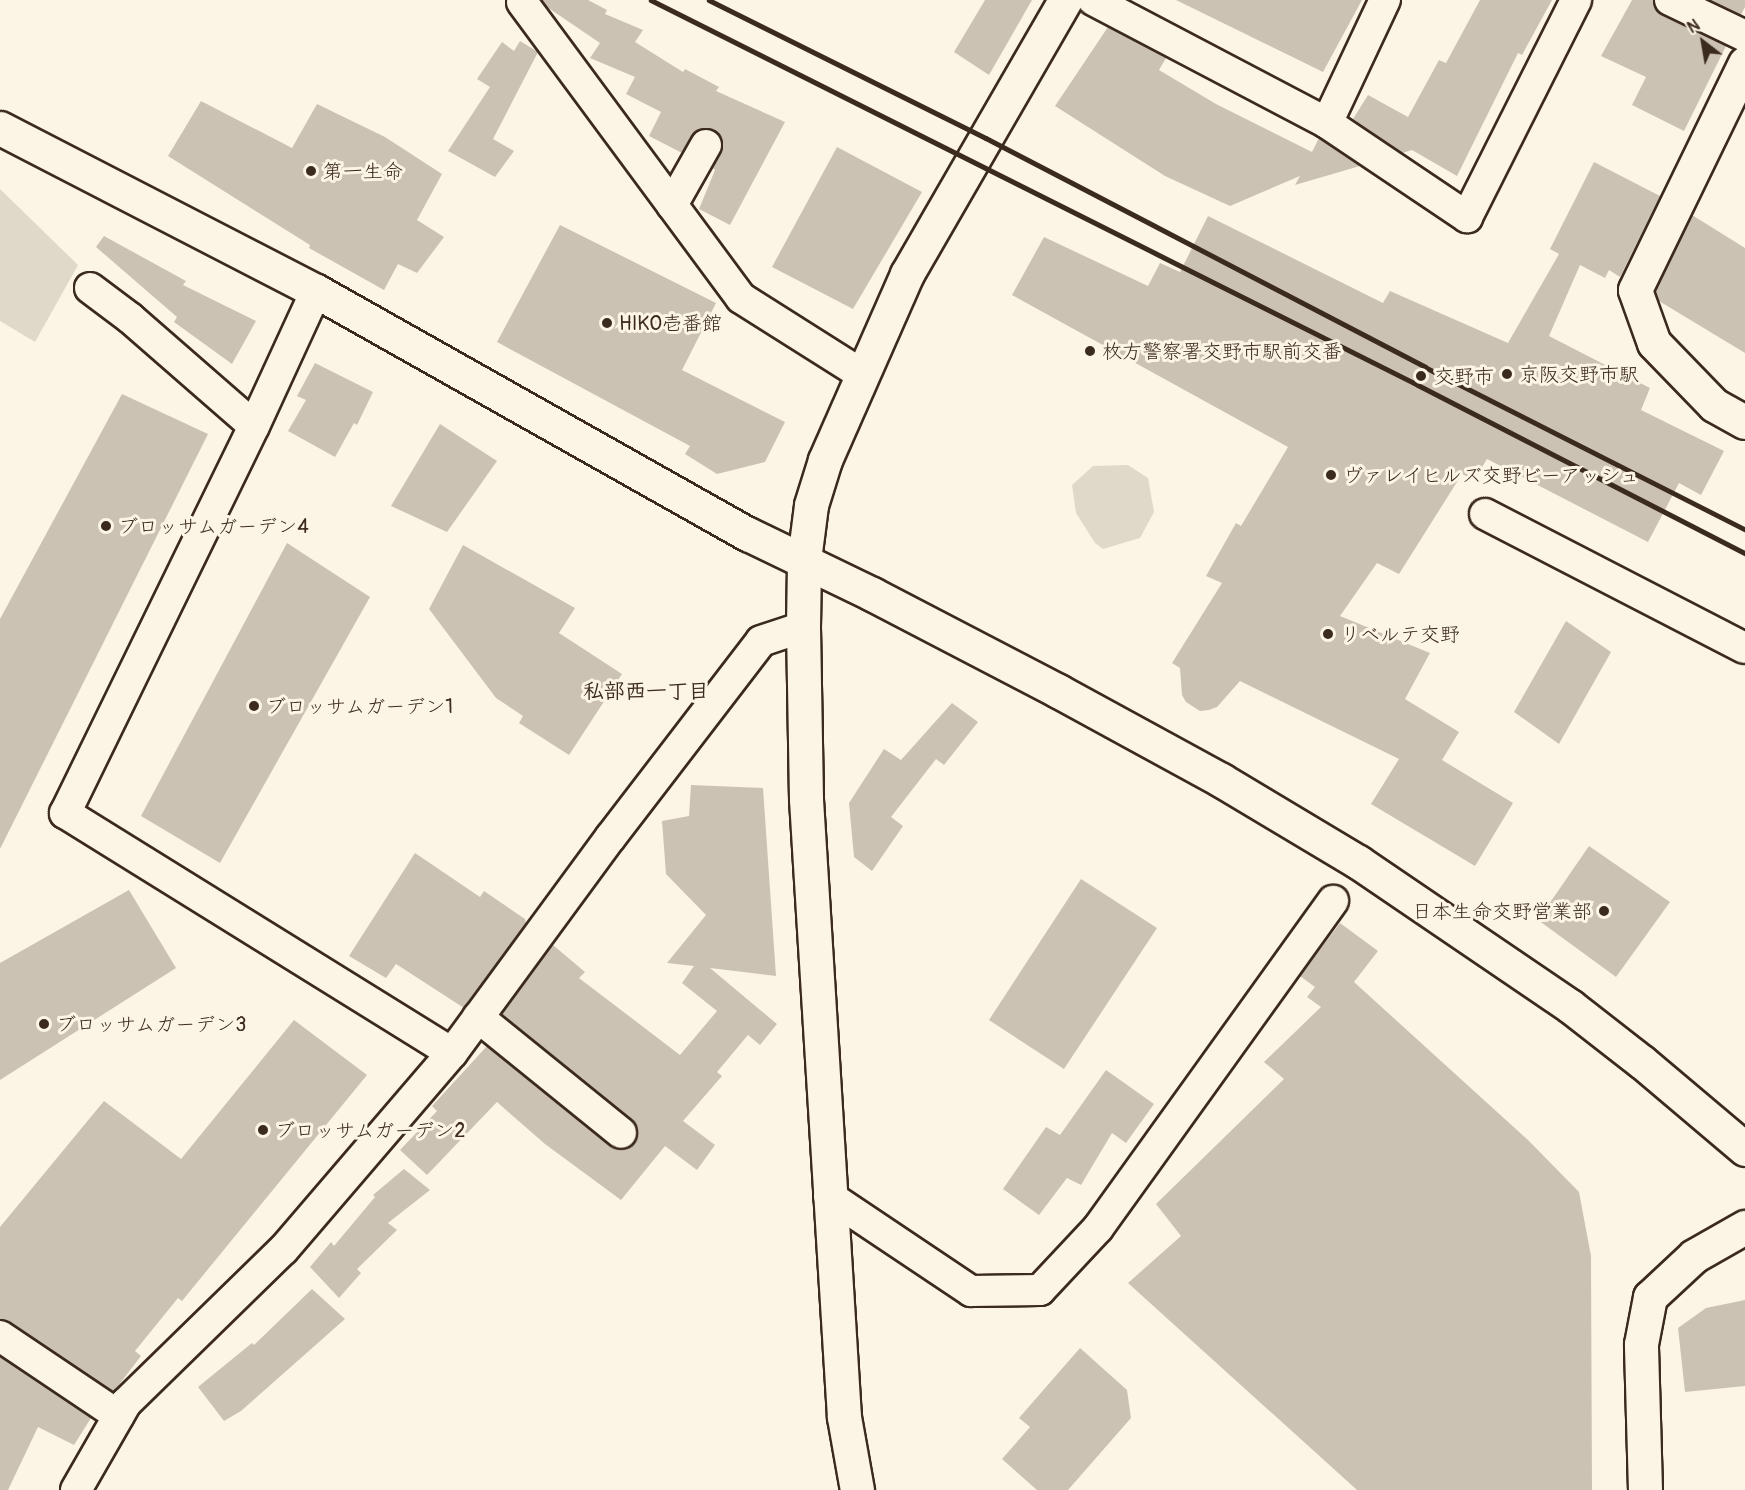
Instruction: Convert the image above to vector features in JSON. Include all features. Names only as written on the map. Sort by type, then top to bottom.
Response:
[{"type":"street","points":[[857,1490],[844,1417],[806,799],[802,627],[804,560],[811,505],[861,374],[907,274],[1065,0]]},
{"type":"street","points":[[1093,0],[1327,123],[1467,217],[1576,0]]},
{"type":"street","points":[[1327,123],[1385,0]]},
{"type":"street","points":[[1670,0],[1745,36]]},
{"type":"street","points":[[522,2],[741,298],[861,374]]},
{"type":"street","points":[[1745,63],[1635,290],[1654,343],[1714,405],[1745,422]]},
{"type":"street","points":[[0,128],[316,291],[748,534],[804,560],[1221,780],[1358,862],[1570,1006],[1642,1062],[1745,1149]]},
{"type":"street","points":[[672,205],[706,145]]},
{"type":"street","points":[[90,288],[130,318],[254,426]]},
{"type":"street","points":[[316,291],[254,426],[66,813],[452,1053]]},
{"type":"street","points":[[1485,514],[1745,648]]},
{"type":"street","points":[[76,1490],[104,1466],[119,1416],[126,1403],[284,1250],[452,1053],[610,838],[761,641],[802,627]]},
{"type":"street","points":[[829,1196],[971,1292],[1040,1290],[1098,1228],[1333,901]]},
{"type":"street","points":[[478,1017],[621,1133]]},
{"type":"street","points":[[1645,1490],[1641,1344],[1650,1297],[1694,1256],[1745,1227]]},
{"type":"street","points":[[0,1336],[119,1416]]},
{"type":"shaded area","points":[[0,189],[78,265],[35,342],[0,321]]},
{"type":"shaded area","points":[[1128,465],[1148,478],[1154,512],[1140,538],[1103,549],[1095,543],[1076,513],[1072,485],[1093,466]]},
{"type":"building","points":[[542,0],[588,0],[607,10],[605,14],[643,30],[635,42],[683,72],[685,69],[719,87],[716,91],[785,122],[730,225],[699,209],[715,170],[713,168],[721,153],[723,144],[721,136],[714,130],[698,130],[682,153],[649,136],[661,112],[626,94],[635,77],[590,58],[600,43],[547,7]]},
{"type":"building","points":[[985,0],[1032,0],[989,75],[954,52]]},
{"type":"building","points":[[1176,0],[1362,0],[1323,72]]},
{"type":"building","points":[[1480,0],[1552,0],[1522,55],[1518,53],[1457,176],[1412,150],[1402,153],[1353,119],[1368,95],[1408,117],[1439,60],[1446,63]]},
{"type":"building","points":[[1632,0],[1653,0],[1655,9],[1663,16],[1726,46],[1684,131],[1632,105],[1646,77],[1601,56]]},
{"type":"building","points":[[1710,0],[1745,0],[1745,7],[1741,15]]},
{"type":"building","points":[[1108,27],[1166,58],[1159,70],[1216,104],[1312,152],[1319,138],[1360,166],[1295,185],[1300,176],[1230,206],[1165,176],[1055,106]]},
{"type":"building","points":[[520,41],[538,52],[493,139],[514,151],[495,177],[448,151],[490,87],[477,79],[502,42],[514,51]]},
{"type":"building","points":[[201,101],[292,148],[317,104],[385,137],[442,174],[417,220],[444,237],[417,273],[398,264],[384,290],[309,248],[310,245],[168,156]]},
{"type":"building","points":[[837,147],[922,192],[853,309],[772,267]]},
{"type":"building","points":[[1594,162],[1660,196],[1620,277],[1609,270],[1605,278],[1580,265],[1549,336],[1650,388],[1641,410],[1724,451],[1701,495],[1679,483],[1648,542],[1487,459],[1474,480],[1462,474],[1399,574],[1377,563],[1340,616],[1430,653],[1405,699],[1459,732],[1442,760],[1513,803],[1475,866],[1371,804],[1399,759],[1240,681],[1217,707],[1200,711],[1186,702],[1182,695],[1180,668],[1172,663],[1222,583],[1206,576],[1236,523],[1241,526],[1288,447],[1012,295],[1044,237],[1148,286],[1160,263],[1180,272],[1208,216],[1383,303],[1390,291],[1508,343],[1559,254],[1550,249]]},
{"type":"building","points":[[1692,215],[1745,248],[1745,353],[1659,301],[1655,291]]},
{"type":"building","name":"HIKO壱番館","points":[[560,225],[716,303],[682,370],[785,422],[765,462],[717,474],[685,454],[690,446],[497,342]]},
{"type":"building","points":[[104,236],[186,281],[183,285],[256,321],[232,364],[174,322],[177,317],[96,247]]},
{"type":"building","points":[[315,363],[373,392],[357,425],[354,423],[335,457],[288,431],[306,400],[297,396]]},
{"type":"building","name":"ブロッサムガーデン4","points":[[122,394],[208,434],[0,849],[0,619]]},
{"type":"building","points":[[440,424],[497,461],[447,532],[391,506]]},
{"type":"building","name":"ブロッサムガーデン1","points":[[287,543],[370,597],[220,863],[141,816]]},
{"type":"building","points":[[463,545],[575,608],[559,633],[622,674],[569,755],[519,723],[523,716],[496,698],[429,609]]},
{"type":"building","points":[[1566,621],[1611,652],[1559,744],[1514,712]]},
{"type":"building","points":[[952,703],[978,722],[944,765],[936,759],[891,817],[903,826],[872,871],[854,857],[849,803],[884,749],[901,760]]},
{"type":"building","points":[[691,785],[763,788],[776,976],[710,968],[777,1024],[760,1045],[748,1035],[717,1072],[722,1076],[683,1121],[715,1145],[697,1170],[665,1146],[621,1200],[545,1144],[497,1102],[427,1175],[400,1150],[437,1111],[432,1106],[487,1046],[610,1146],[618,1150],[627,1149],[635,1143],[637,1127],[632,1120],[502,1014],[553,945],[585,972],[579,978],[680,1055],[717,1011],[682,983],[694,966],[667,963],[706,915],[666,874],[662,821],[689,816]]},
{"type":"building","name":"日本生命交野営業部","points":[[1589,846],[1670,902],[1616,977],[1538,920]]},
{"type":"building","points":[[415,853],[480,897],[484,891],[525,919],[526,923],[464,1008],[396,964],[386,978],[349,956]]},
{"type":"building","points":[[1081,879],[1157,928],[1064,1069],[989,1020]]},
{"type":"building","name":"ブロッサムガーデン3","points":[[129,890],[176,968],[0,1080],[0,963]]},
{"type":"building","points":[[1340,923],[1378,951],[1354,982],[1528,1140],[1579,1192],[1591,1256],[1592,1490],[1357,1490],[1128,1283],[1181,1236],[1156,1204],[1284,1079],[1264,1062],[1321,1007],[1307,997],[1315,987],[1300,976]]},
{"type":"building","points":[[294,1020],[367,1075],[182,1301],[178,1298],[135,1351],[141,1356],[118,1386],[113,1391],[10,1322],[0,1319],[0,1227],[104,1101],[181,1159]]},
{"type":"building","points":[[1106,1070],[1154,1104],[1126,1143],[1112,1133],[1081,1185],[1067,1178],[1039,1215],[1003,1189],[1046,1127],[1060,1135]]},
{"type":"building","points":[[404,1169],[430,1190],[388,1223],[397,1230],[357,1269],[361,1273],[339,1298],[310,1267],[331,1242],[334,1246],[375,1197],[373,1195]]},
{"type":"building","points":[[312,1289],[345,1319],[241,1411],[224,1421],[198,1387],[252,1343],[254,1345]]},
{"type":"building","points":[[1745,1300],[1745,1386],[1685,1392],[1678,1328],[1706,1308]]},
{"type":"building","points":[[1080,1348],[1127,1390],[1131,1418],[1068,1490],[1037,1490],[1002,1459],[1030,1427],[1019,1418]]},
{"type":"building","points":[[0,1357],[91,1418],[74,1445],[38,1427],[8,1490],[0,1490]]},
{"type":"railway","points":[[651,0],[1418,385],[1745,553]]},
{"type":"railway","points":[[709,0],[986,138],[1425,367],[1745,529]]},
{"type":"place","name":"第一生命","points":[[311,171]]},
{"type":"place","name":"HIKO壱番館","points":[[607,323]]},
{"type":"place","name":"枚方警察署交野市駅前交番","points":[[1090,351]]},
{"type":"place","name":"京阪交野市駅","points":[[1507,374]]},
{"type":"place","name":"交野市","points":[[1421,376]]},
{"type":"place","name":"ヴァレイヒルズ交野ビーアッシュ","points":[[1331,475]]},
{"type":"place","name":"ブロッサムガーデン4","points":[[106,526]]},
{"type":"place","name":"リベルテ交野","points":[[1328,634]]},
{"type":"place","name":"ブロッサムガーデン1","points":[[254,706]]},
{"type":"place","name":"日本生命交野営業部","points":[[1604,911]]},
{"type":"place","name":"ブロッサムガーデン3","points":[[44,1024]]},
{"type":"place","name":"ブロッサムガーデン2","points":[[263,1130]]},
{"type":"district","name":"私部西一丁目","points":[[646,692]]}]
